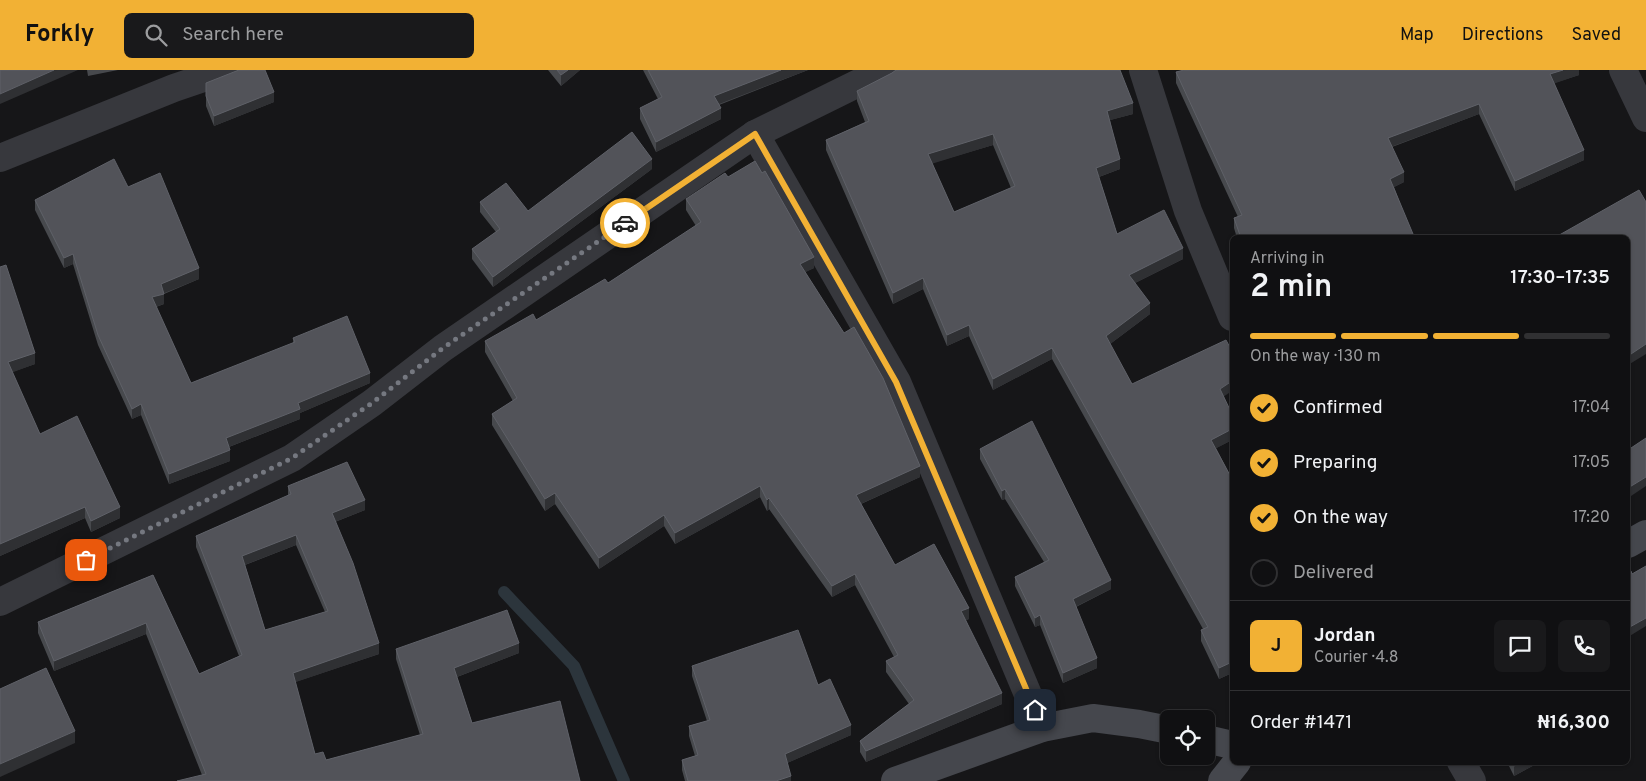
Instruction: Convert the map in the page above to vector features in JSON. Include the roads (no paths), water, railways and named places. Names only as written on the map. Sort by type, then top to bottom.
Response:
[{"type":"street","points":[[0,158],[174,88],[227,70]]},
{"type":"street","points":[[0,602],[292,458],[372,403],[443,348],[755,134],[885,70]]},
{"type":"street","points":[[1142,70],[1188,211],[1230,312]]},
{"type":"street","points":[[1623,70],[1646,118]]},
{"type":"street","points":[[755,134],[896,382],[1042,728]]},
{"type":"street","points":[[1630,543],[1646,534]]},
{"type":"street","points":[[895,781],[1042,728],[1093,718],[1160,728]]},
{"type":"street","points":[[1215,741],[1230,745]]},
{"type":"street","points":[[1222,781],[1235,765]]},
{"type":"street","points":[[1463,765],[1472,781]]},
{"type":"waterway","points":[[504,592],[574,666],[624,781]]}]
